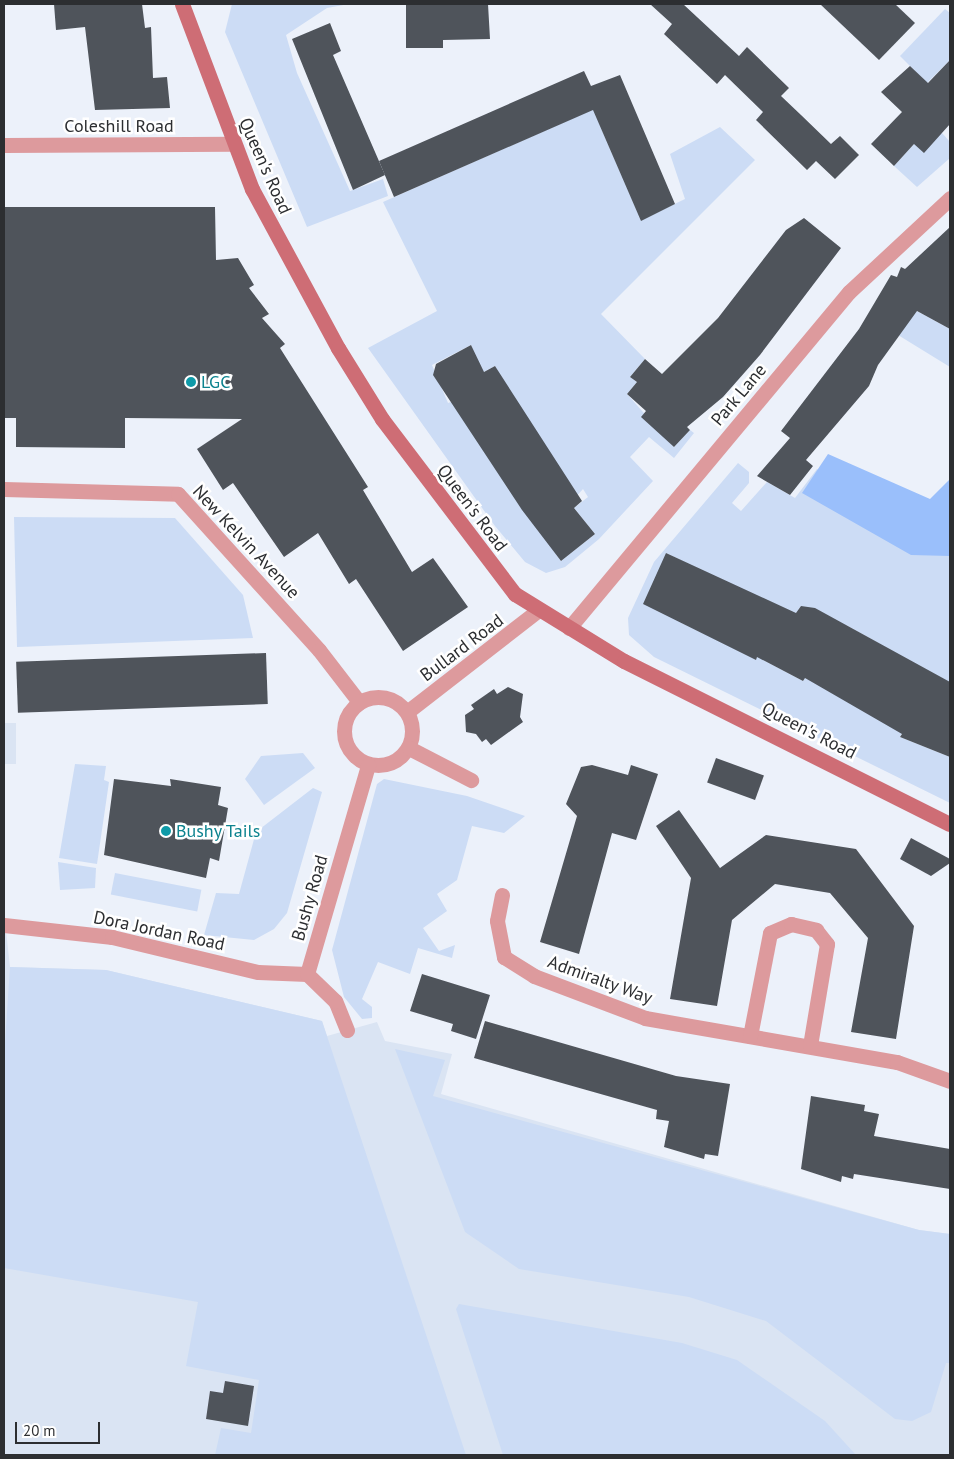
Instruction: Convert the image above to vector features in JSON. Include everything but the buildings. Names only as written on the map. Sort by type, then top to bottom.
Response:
[{"type":"main road","name":"Queen's Road","points":[[182,4],[234,144],[283,250],[382,418],[503,580],[537,611],[624,661],[950,824]]},
{"type":"street","name":"Coleshill Road","points":[[4,145],[234,144]]},
{"type":"street","name":"Park Lane","points":[[568,628],[849,292],[950,198]]},
{"type":"street","name":"New Kelvin Avenue","points":[[4,489],[178,494],[319,650],[359,702]]},
{"type":"street","name":"Bullard Road","points":[[407,712],[537,611]]},
{"type":"street","points":[[385,697],[407,712],[413,736],[409,748],[392,763],[368,765],[346,745],[346,716],[359,702],[385,697]]},
{"type":"street","points":[[409,748],[471,780]]},
{"type":"street","name":"Bushy Road","points":[[307,974],[368,765]]},
{"type":"street","name":"Admiralty Way","points":[[502,895],[497,921],[504,958],[534,976],[645,1018],[897,1062],[950,1081]]},
{"type":"street","points":[[750,1036],[770,933],[791,924],[816,930],[827,944],[810,1046]]},
{"type":"street","name":"Dora Jordan Road","points":[[4,925],[112,937],[258,972],[307,974]]},
{"type":"street","points":[[307,974],[335,1001],[348,1030]]},
{"type":"shaded area","points":[[232,4],[349,4],[327,8],[286,35],[297,73],[350,191],[383,179],[388,196],[307,227],[225,32]]},
{"type":"shaded area","points":[[945,9],[950,13],[950,60],[927,83],[900,56]]},
{"type":"shaded area","points":[[595,101],[601,128],[641,220],[685,199],[670,154],[720,127],[755,160],[601,314],[645,359],[630,377],[637,382],[627,394],[674,447],[690,430],[694,433],[674,458],[649,437],[630,457],[653,481],[599,539],[565,567],[546,573],[525,562],[495,526],[368,348],[437,311],[383,202],[569,120]],"holes":[[[471,345],[480,374],[495,366],[504,383],[448,403],[432,365]],[[583,489],[588,497],[574,508],[595,534],[561,561],[542,534]]]},
{"type":"shaded area","points":[[942,133],[950,142],[950,158],[917,187],[894,166],[914,144]]},
{"type":"shaded area","points":[[913,309],[950,329],[950,367],[898,335]]},
{"type":"shaded area","points":[[828,454],[930,499],[950,479],[950,556],[911,555],[802,493]]},
{"type":"shaded area","points":[[738,463],[749,472],[749,483],[732,503],[741,511],[767,482],[795,498],[817,469],[950,545],[950,700],[938,693],[933,674],[900,737],[950,757],[950,803],[654,657],[629,635],[628,618],[654,562]],"holes":[[[666,553],[725,582],[700,632],[682,623]],[[801,606],[830,637],[803,681],[765,661]],[[846,625],[880,644],[813,682]]]},
{"type":"shaded area","points":[[14,517],[175,518],[243,595],[253,638],[17,647]]},
{"type":"shaded area","points":[[4,723],[16,723],[16,764],[4,764]]},
{"type":"shaded area","points":[[303,753],[315,768],[264,805],[245,779],[261,756]]},
{"type":"shaded area","points":[[75,764],[106,766],[104,780],[109,782],[97,864],[59,858]]},
{"type":"shaded area","points":[[384,779],[467,796],[525,816],[504,833],[472,826],[457,880],[437,894],[447,911],[423,928],[439,951],[455,945],[452,958],[418,948],[410,974],[378,962],[362,999],[372,1007],[372,1018],[362,1019],[344,997],[332,950],[377,784]]},
{"type":"shaded area","points":[[313,788],[322,792],[287,913],[274,929],[254,940],[204,935],[216,893],[239,894],[256,832]]},
{"type":"shaded area","points":[[58,862],[96,868],[95,888],[60,890]]},
{"type":"shaded area","points":[[115,873],[201,890],[197,911],[111,895]]},
{"type":"shaded area","points":[[4,913],[10,967],[106,970],[322,1021],[327,1036],[377,1022],[385,1041],[452,1054],[441,1094],[919,1230],[950,1234],[950,1455],[4,1455]]},
{"type":"shaded area","points":[[10,967],[106,970],[322,1021],[466,1455],[215,1455],[221,1428],[251,1433],[259,1380],[186,1366],[198,1302],[4,1268],[4,1058]]},
{"type":"shaded area","points":[[395,1049],[445,1060],[433,1096],[919,1230],[950,1234],[950,1363],[946,1363],[931,1412],[912,1421],[895,1419],[766,1321],[689,1297],[519,1269],[465,1232]]},
{"type":"shaded area","points":[[459,1304],[682,1343],[737,1360],[825,1421],[856,1455],[503,1455],[456,1309]]},
{"type":"place","name":"LGC","points":[[191,382]]},
{"type":"place","name":"Bushy Tails","points":[[166,831]]}]
